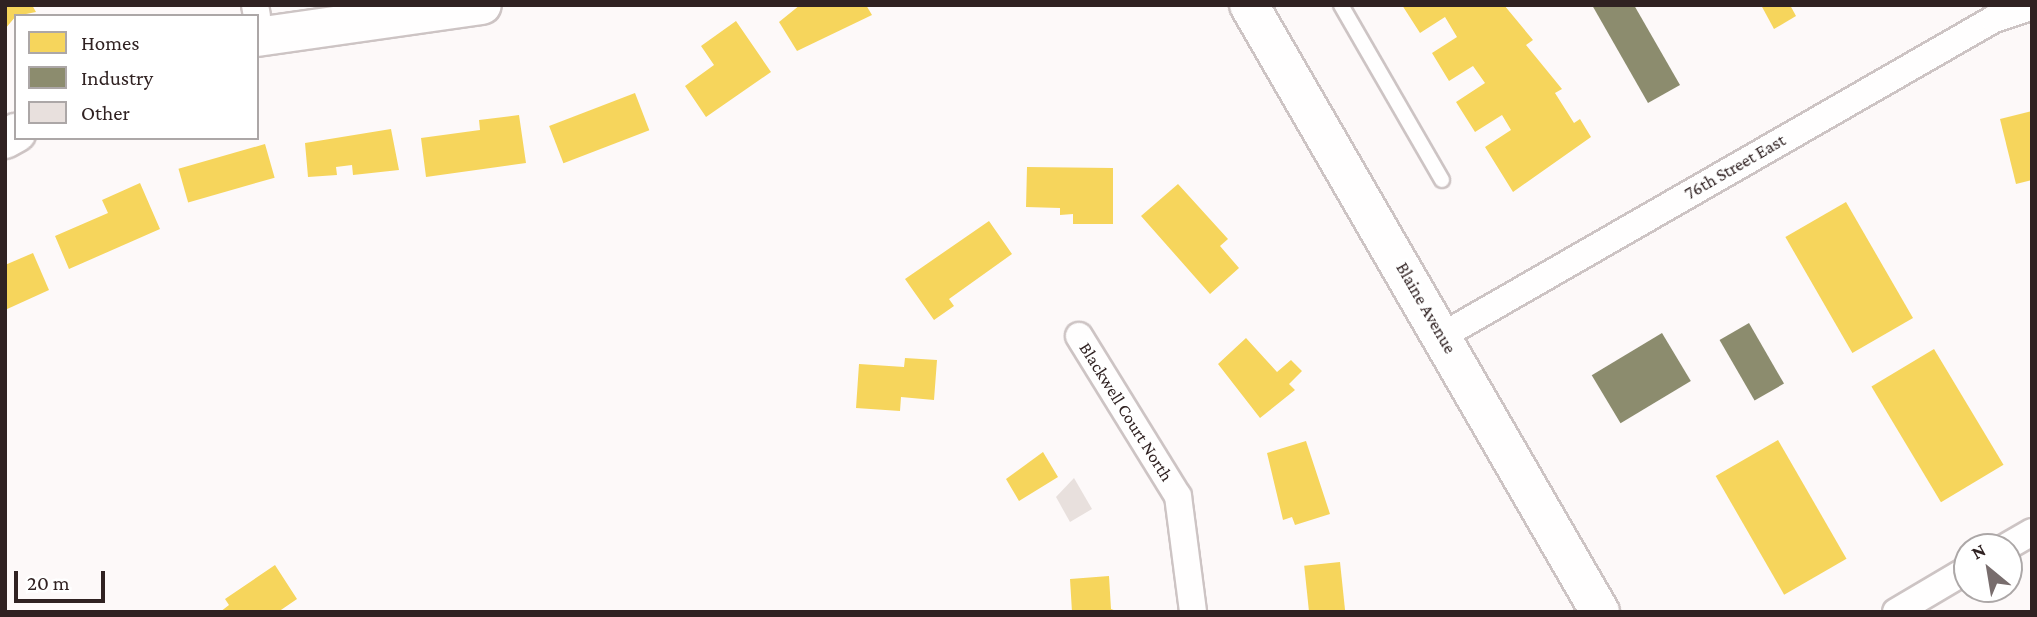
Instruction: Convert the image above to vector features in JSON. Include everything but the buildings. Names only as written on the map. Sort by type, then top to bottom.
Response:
[{"type":"street","points":[[259,23],[482,5]]},
{"type":"street","name":"Blaine Avenue","points":[[1249,5],[1600,612]]},
{"type":"street","name":"76th Street East","points":[[1442,335],[1994,19],[2032,7]]},
{"type":"street","name":"Blackwell Court North","points":[[1079,336],[1178,496],[1193,612]]},
{"type":"street","points":[[1896,612],[1953,578]]},
{"type":"lane","points":[[1341,5],[1442,180]]}]
